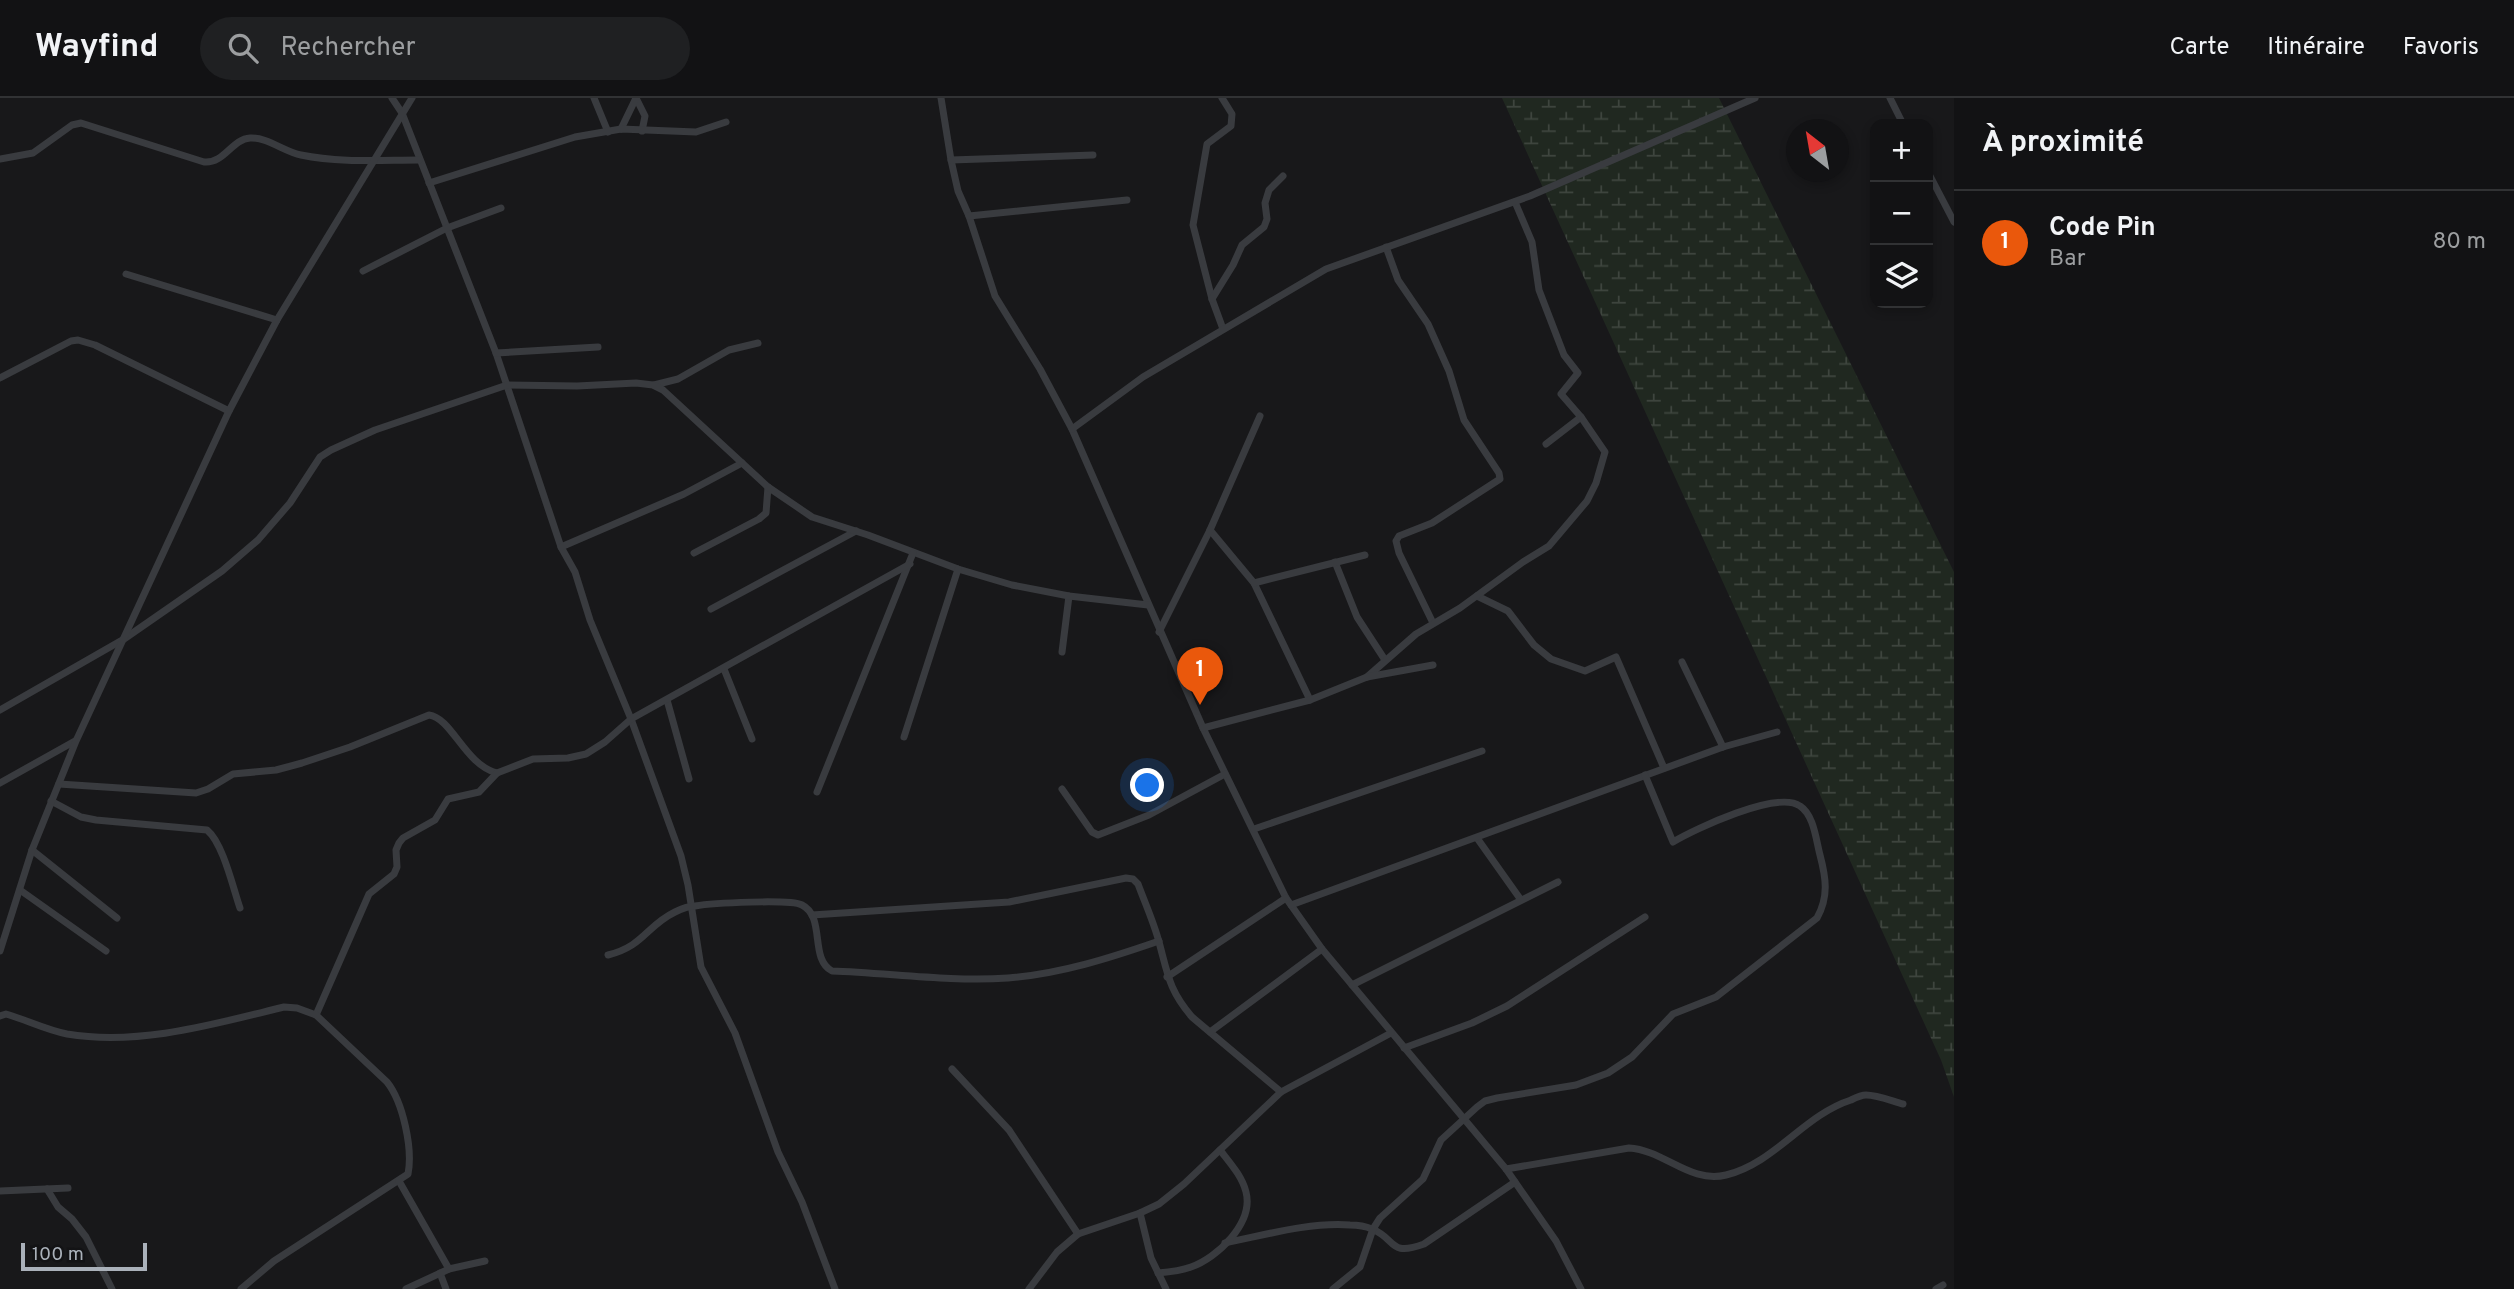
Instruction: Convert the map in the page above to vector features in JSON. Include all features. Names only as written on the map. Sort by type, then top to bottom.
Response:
[{"type":"street","points":[[392,98],[402,113],[496,353],[561,547],[575,572],[590,620],[631,719],[681,856],[701,967],[739,1041],[778,1152],[802,1202],[835,1289]]},
{"type":"street","points":[[0,951],[32,850],[76,741],[229,411],[277,320],[412,98]]},
{"type":"street","points":[[594,98],[608,132]]},
{"type":"street","points":[[621,130],[636,98]]},
{"type":"street","points":[[636,98],[645,116],[642,131]]},
{"type":"street","points":[[941,98],[958,191],[995,296],[1040,369],[1072,429],[1159,632],[1288,902],[1322,949],[1506,1169],[1556,1241],[1581,1289]]},
{"type":"street","points":[[1222,98],[1232,114],[1231,126],[1207,144],[1194,225],[1212,299],[1223,329]]},
{"type":"street","points":[[1072,429],[1143,377],[1326,269],[1515,202],[1755,98]]},
{"type":"street","points":[[1890,98],[1900,119]]},
{"type":"street","points":[[429,183],[554,143],[621,130],[695,132],[726,122]]},
{"type":"street","points":[[0,159],[33,153],[68,127],[81,123],[204,162],[215,161],[244,139],[251,138],[300,155],[419,160]]},
{"type":"street","points":[[951,160],[1093,155]]},
{"type":"street","points":[[1212,299],[1242,245],[1264,227],[1267,219],[1265,203],[1269,190],[1283,176]]},
{"type":"street","points":[[1933,182],[1954,222]]},
{"type":"street","points":[[969,216],[1127,200]]},
{"type":"street","points":[[1367,677],[1433,623],[1460,608],[1549,546],[1587,501],[1596,483],[1605,452],[1561,394],[1578,373],[1564,355],[1539,290],[1532,242],[1515,202]]},
{"type":"street","points":[[363,271],[447,228],[501,208]]},
{"type":"street","points":[[1386,247],[1398,280],[1433,335],[1449,371],[1464,420],[1499,473],[1500,479],[1433,523],[1399,536],[1396,541],[1399,553],[1433,623]]},
{"type":"street","points":[[126,274],[277,320]]},
{"type":"street","points":[[0,378],[64,344],[79,340],[95,345],[229,411]]},
{"type":"street","points":[[653,385],[678,379],[729,350],[758,343]]},
{"type":"street","points":[[496,353],[598,347]]},
{"type":"street","points":[[0,710],[124,639],[222,571],[258,540],[290,503],[320,457],[375,430],[508,385],[653,385],[663,390],[768,487],[812,517],[958,569],[1012,584],[1069,596],[1148,606]]},
{"type":"street","points":[[1159,632],[1210,530],[1260,416]]},
{"type":"street","points":[[1546,443],[1581,417]]},
{"type":"street","points":[[561,547],[684,494],[742,463]]},
{"type":"street","points":[[695,553],[766,513],[768,487]]},
{"type":"street","points":[[1210,530],[1254,583],[1310,700]]},
{"type":"street","points":[[711,610],[856,531]]},
{"type":"street","points":[[817,792],[913,553]]},
{"type":"street","points":[[1254,583],[1365,555]]},
{"type":"street","points":[[1335,562],[1357,617],[1385,660]]},
{"type":"street","points":[[316,1015],[369,894],[394,874],[399,843],[435,820],[448,799],[479,792],[497,773],[538,758],[568,758],[586,754],[605,742],[631,719],[909,565]]},
{"type":"street","points":[[904,737],[958,569]]},
{"type":"street","points":[[1062,652],[1069,596]]},
{"type":"street","points":[[1476,596],[1508,611],[1534,645],[1551,659],[1585,671],[1616,657],[1664,768]]},
{"type":"street","points":[[1682,662],[1723,747]]},
{"type":"street","points":[[1203,727],[1310,700],[1367,677],[1433,665]]},
{"type":"street","points":[[724,669],[751,738]]},
{"type":"street","points":[[667,700],[689,779]]},
{"type":"street","points":[[59,784],[196,793],[233,774],[276,770],[302,763],[351,747],[429,715],[442,720],[474,759],[497,773]]},
{"type":"street","points":[[1167,977],[1288,902],[1477,838],[1723,747],[1777,732]]},
{"type":"street","points":[[0,782],[76,741]]},
{"type":"street","points":[[1254,829],[1482,751]]},
{"type":"street","points":[[1062,789],[1092,832],[1098,835],[1149,815],[1225,774]]},
{"type":"street","points":[[1333,1289],[1360,1267],[1373,1229],[1380,1218],[1423,1179],[1441,1140],[1485,1101],[1576,1085],[1608,1073],[1632,1057],[1672,1014],[1716,997],[1817,918],[1826,895],[1826,875],[1813,827],[1801,806],[1783,801],[1770,803],[1717,821],[1673,842],[1645,775]]},
{"type":"street","points":[[51,801],[80,817],[96,820],[207,830],[213,834],[240,908]]},
{"type":"street","points":[[1477,838],[1521,900]]},
{"type":"street","points":[[32,850],[117,918]]},
{"type":"street","points":[[812,915],[956,908],[1009,902],[1126,878],[1133,880],[1138,884],[1159,941],[1167,977],[1181,1004],[1281,1092]]},
{"type":"street","points":[[1352,985],[1558,882]]},
{"type":"street","points":[[20,890],[106,951]]},
{"type":"street","points":[[608,955],[631,947],[662,920],[691,906],[796,903],[808,909],[812,915],[824,965],[832,971],[1006,978],[1069,968],[1114,957],[1159,941]]},
{"type":"street","points":[[1404,1048],[1497,1011],[1645,917]]},
{"type":"street","points":[[1210,1032],[1322,949]]},
{"type":"street","points":[[0,1016],[6,1014],[67,1034],[101,1037],[146,1035],[193,1028],[284,1007],[297,1008],[316,1015],[395,1092],[404,1115],[408,1174],[274,1261],[241,1289]]},
{"type":"street","points":[[1029,1289],[1057,1252],[1078,1234],[1140,1213],[1171,1196],[1281,1092],[1391,1033]]},
{"type":"street","points":[[953,1069],[1009,1130],[1078,1234]]},
{"type":"street","points":[[1506,1169],[1629,1148],[1649,1152],[1694,1174],[1725,1175],[1754,1163],[1825,1111],[1842,1102],[1866,1095],[1903,1104]]},
{"type":"street","points":[[1158,1273],[1192,1267],[1216,1253],[1241,1222],[1247,1208],[1247,1194],[1240,1177],[1220,1150]]},
{"type":"street","points":[[399,1181],[449,1269]]},
{"type":"street","points":[[1225,1243],[1312,1227],[1349,1225],[1373,1229],[1396,1248],[1412,1248],[1424,1244],[1515,1182]]},
{"type":"street","points":[[0,1191],[68,1188]]},
{"type":"street","points":[[47,1189],[58,1207],[86,1237],[112,1289]]},
{"type":"street","points":[[1140,1213],[1151,1258],[1166,1289]]},
{"type":"street","points":[[406,1289],[449,1269],[485,1261]]},
{"type":"street","points":[[440,1273],[446,1289]]},
{"type":"green space","points":[[1502,98],[1719,98],[1954,572],[1954,1097],[1941,1060]]},
{"type":"place","name":"Code Pin","points":[[1200,705]]}]
